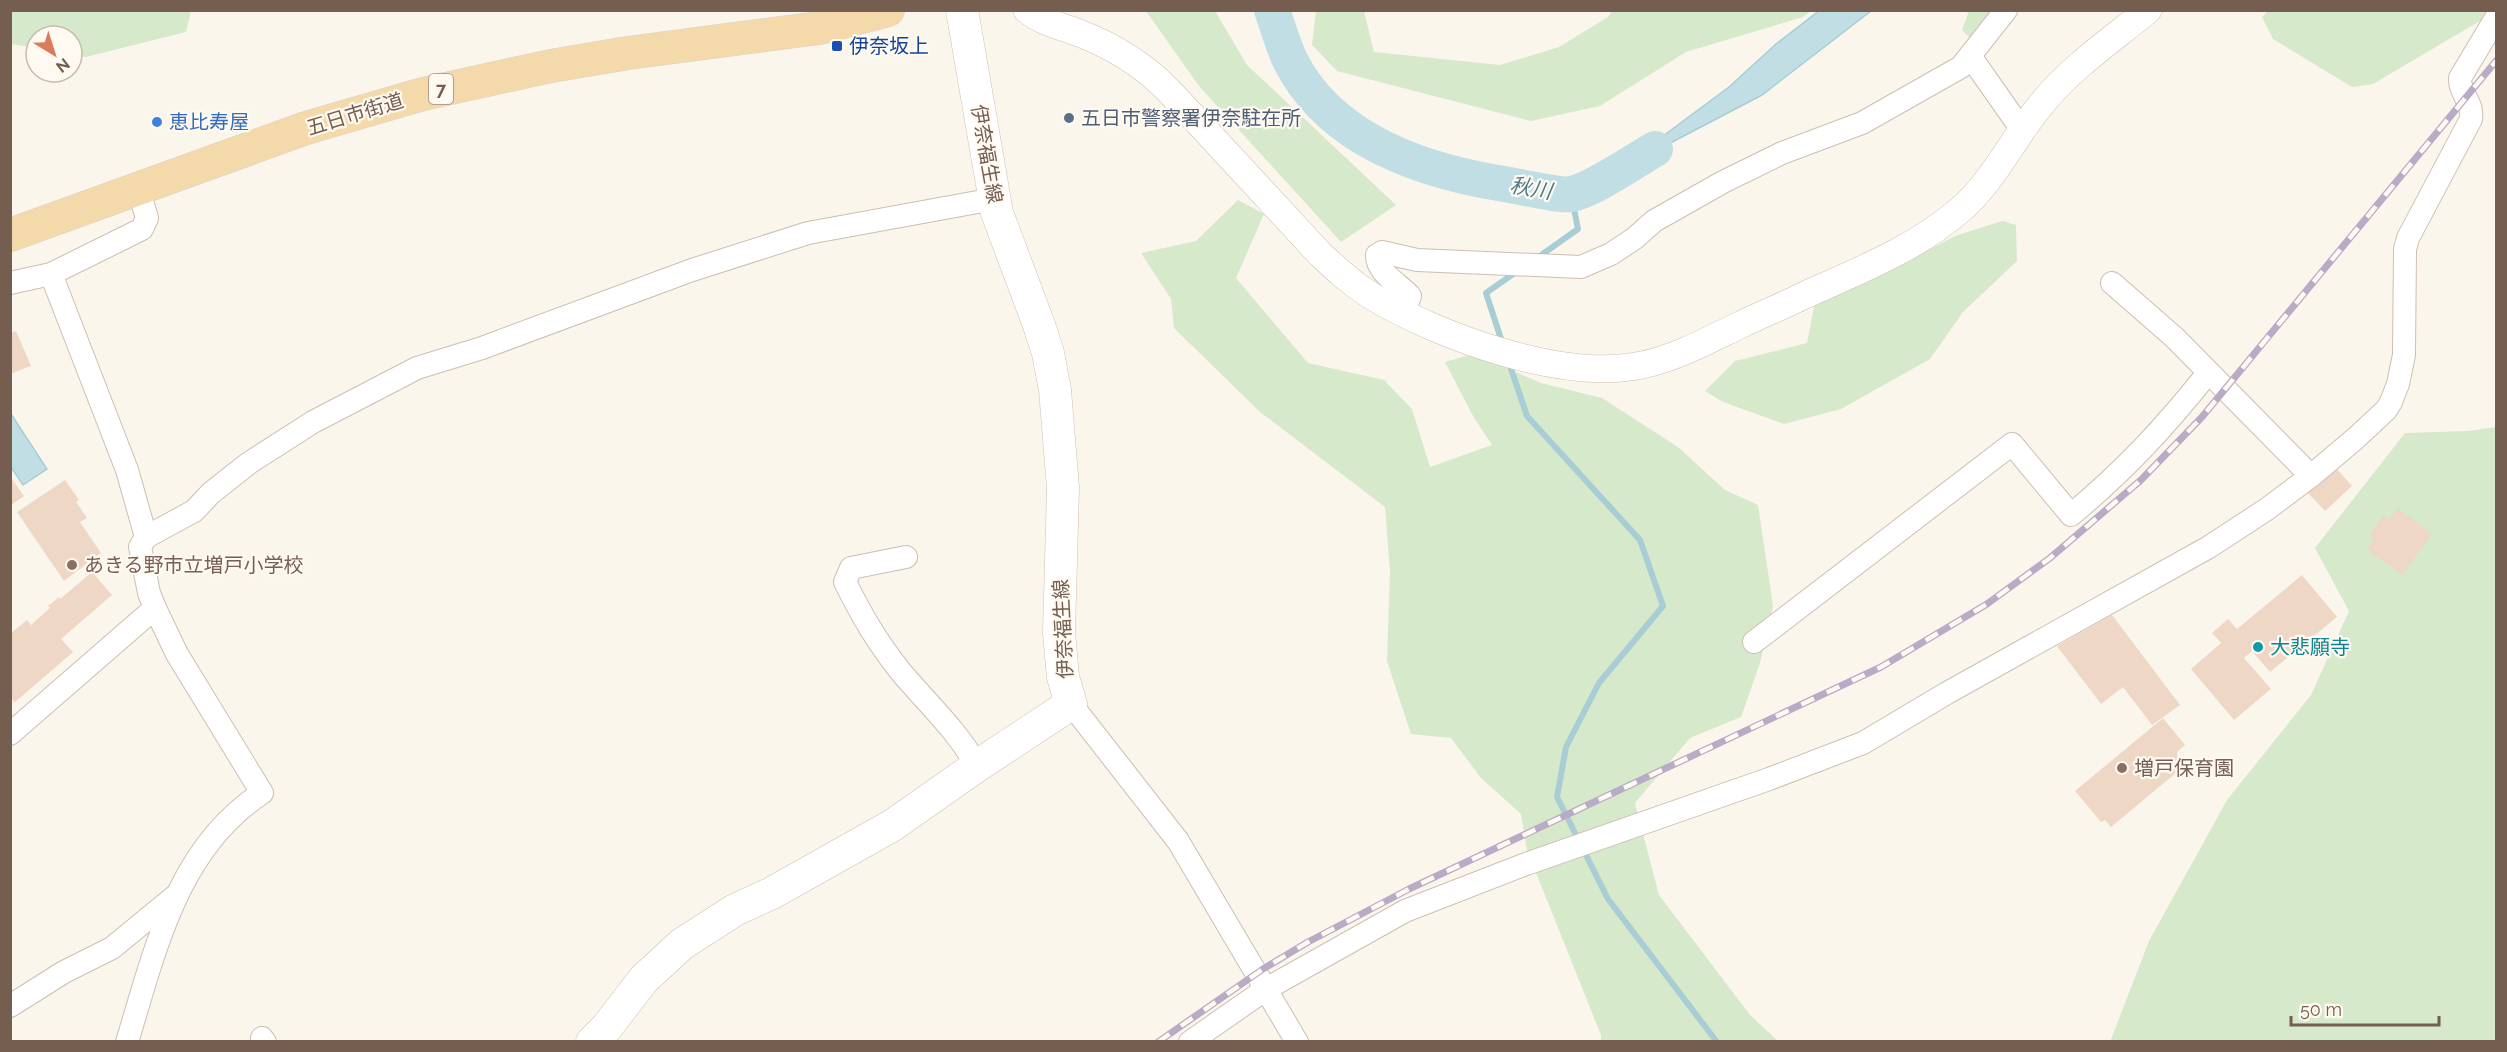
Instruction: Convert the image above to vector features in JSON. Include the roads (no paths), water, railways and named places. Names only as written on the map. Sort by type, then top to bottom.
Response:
[{"type":"main road","name":"五日市街道","points":[[10,235],[306,128],[423,94],[551,66],[819,28],[888,10]]},
{"type":"main road","name":"伊奈福生線","points":[[592,1041],[607,1027],[644,979],[682,944],[735,910],[772,893],[893,825],[976,766],[1071,704],[1063,677],[1059,633],[1063,488],[1055,390],[1040,326],[997,213],[962,10]]},
{"type":"street","points":[[1027,10],[1044,21],[1078,32],[1105,45],[1147,70],[1334,267],[1368,293],[1404,314],[1486,345],[1550,364],[1599,369],[1618,369],[1653,362],[1850,275],[1926,236],[1960,210],[1982,188],[2038,107],[2062,82],[2148,10]]},
{"type":"street","points":[[1404,314],[1410,296],[1381,269],[1377,255],[1382,252],[1417,260],[1581,267],[1611,254],[1635,238],[1654,220],[1723,182],[1782,153],[1862,123],[1961,67],[2006,10]]},
{"type":"street","points":[[1190,1041],[1266,989],[1405,911],[1526,864],[1863,743],[1947,693],[2209,547],[2267,509],[2311,476],[2386,410],[2395,393],[2404,356],[2405,249],[2408,238],[2471,119],[2472,111],[2460,86],[2460,78],[2496,18]]},
{"type":"street","points":[[1970,56],[2022,130]]},
{"type":"street","points":[[10,283],[51,274],[132,236],[142,229],[147,218],[138,188]]},
{"type":"street","points":[[127,1041],[175,896],[197,857],[227,819],[262,793],[177,654],[155,608],[149,593],[140,548],[146,537],[194,512],[211,493],[249,464],[313,422],[417,368],[482,348],[692,270],[808,233],[994,199]]},
{"type":"street","points":[[51,274],[127,470],[146,537]]},
{"type":"street","points":[[2112,283],[2175,338],[2311,476]]},
{"type":"street","points":[[1754,642],[2012,444],[2071,515],[2135,458],[2164,428],[2208,374]]},
{"type":"street","points":[[906,557],[851,568],[844,582],[867,627],[902,672],[965,745],[976,766]]},
{"type":"street","points":[[10,734],[155,608]]},
{"type":"street","points":[[1071,704],[1178,841],[1201,875],[1297,1041]]},
{"type":"street","points":[[10,1006],[64,972],[112,948],[175,896]]},
{"type":"water","points":[[1820,10],[1871,11],[1762,95],[1613,173],[1729,87],[1776,44]]},
{"type":"water","points":[[11,414],[47,469],[23,485],[11,467]]},
{"type":"waterway","name":"秋川","points":[[1272,10],[1288,56],[1308,89],[1330,112],[1354,131],[1411,160],[1473,178],[1571,194],[1601,181],[1655,149]]},
{"type":"waterway","points":[[1537,258],[1578,229],[1571,194]]},
{"type":"waterway","points":[[1503,345],[1486,293],[1516,272]]},
{"type":"waterway","points":[[1508,360],[1527,416],[1640,540],[1663,606],[1599,683],[1566,747],[1557,797],[1608,899],[1717,1042]]},
{"type":"railway","points":[[1158,1042],[1263,969],[1308,942],[1409,889],[1881,667],[1987,604],[2050,558],[2141,480],[2202,417],[2496,61]]},
{"type":"place","name":"伊奈坂上","points":[[837,46]]},
{"type":"place","name":"五日市警察署伊奈駐在所","points":[[1069,118]]},
{"type":"place","name":"恵比寿屋","points":[[157,122]]},
{"type":"place","name":"あきる野市立増戸小学校","points":[[72,565]]},
{"type":"place","name":"大悲願寺","points":[[2258,647]]},
{"type":"place","name":"増戸保育園","points":[[2122,768]]}]
